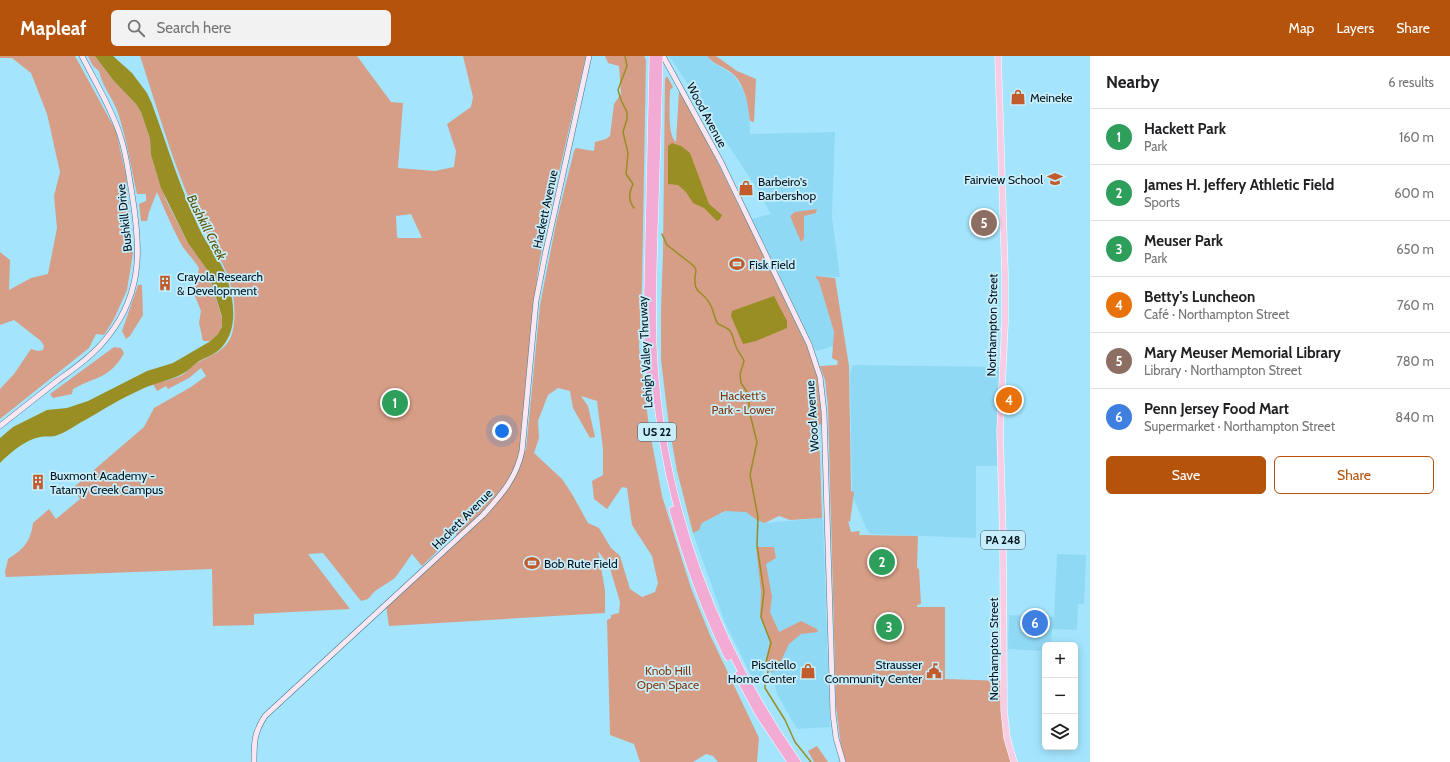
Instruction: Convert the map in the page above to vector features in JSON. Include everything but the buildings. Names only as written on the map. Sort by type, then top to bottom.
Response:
[{"type":"highway","name":"Lehigh Valley Thruway","points":[[653,56],[647,326],[651,391],[662,463],[679,532],[695,579],[711,619],[746,691],[771,734],[790,762]]},
{"type":"highway","name":"Lehigh Valley Thruway","points":[[659,56],[653,337],[656,392],[666,459],[684,531],[700,578],[718,623],[751,689],[796,762]]},
{"type":"main road","name":"Bushkill Drive","points":[[0,426],[78,365],[104,342],[121,316],[129,299],[134,281],[138,260],[137,229],[124,150],[116,124],[82,56]]},
{"type":"main road","name":"Hackett Avenue","points":[[254,762],[255,734],[265,716],[483,515],[506,488],[517,470],[522,451],[536,301],[589,56]]},
{"type":"main road","name":"Wood Avenue","points":[[663,56],[710,142],[771,263],[809,344],[820,377],[824,412],[833,714],[836,738],[843,762]]},
{"type":"main road","name":"Northampton Street","points":[[998,56],[1005,274],[1005,322],[1000,426],[1003,538],[1004,710],[1006,738],[1014,762]]},
{"type":"shaded area","points":[[95,56],[113,56],[132,73],[147,93],[192,213],[202,235],[226,274],[232,298],[233,324],[227,340],[220,349],[199,361],[184,373],[133,393],[59,435],[40,437],[29,441],[0,463],[0,438],[13,427],[47,410],[67,408],[88,401],[147,371],[173,363],[209,342],[218,334],[222,327],[222,317],[208,271],[188,243],[161,188],[151,155],[150,139],[141,112],[136,104],[113,80]]},
{"type":"shaded area","points":[[669,56],[707,56],[711,61],[733,75],[744,90],[749,109],[750,134],[835,132],[832,217],[840,277],[815,276],[819,282],[834,332],[833,346],[817,351],[815,349],[752,219],[771,214],[758,190]]},
{"type":"shaded area","points":[[672,143],[681,146],[690,153],[709,204],[722,215],[717,221],[704,208],[693,203],[686,192],[678,185],[668,184],[668,146]]},
{"type":"shaded area","points":[[774,296],[787,321],[787,328],[756,341],[743,344],[731,316],[732,311]]},
{"type":"shaded area","points":[[853,365],[1001,367],[999,466],[976,466],[976,538],[871,534],[868,532],[852,495],[850,373]]},
{"type":"shaded area","points":[[728,510],[745,511],[757,520],[765,523],[822,518],[830,727],[797,729],[777,694],[772,674],[765,665],[763,674],[756,685],[725,623],[693,533],[699,530],[702,523]]},
{"type":"shaded area","points":[[1057,554],[1086,555],[1084,604],[1078,604],[1077,630],[1052,629],[1051,642],[1042,642],[1042,651],[1008,649],[1009,615],[1054,617]]},
{"type":"green space","points":[[0,56],[75,56],[116,131],[126,175],[133,253],[127,290],[114,319],[104,335],[96,334],[89,348],[0,419],[0,389],[14,374],[31,349],[38,351],[43,350],[44,346],[41,341],[14,320],[0,325],[0,252],[10,260],[9,290],[31,278],[48,274],[57,228],[54,196],[60,172],[47,114],[31,73],[12,58],[0,58]]},
{"type":"green space","points":[[88,56],[95,56],[113,80],[136,104],[141,112],[150,139],[151,155],[166,200],[188,243],[208,271],[223,322],[220,332],[210,341],[203,341],[199,323],[201,311],[194,294],[199,268],[181,244],[157,192],[147,221],[141,221],[139,204],[146,201],[146,194],[137,194],[118,113],[99,71],[93,66]]},
{"type":"green space","name":"Knob Hill Open Space","points":[[140,56],[357,56],[391,102],[403,103],[398,168],[435,171],[454,167],[456,151],[447,124],[471,107],[473,97],[463,56],[586,56],[538,268],[522,451],[526,450],[540,305],[557,219],[574,151],[576,148],[594,151],[595,142],[606,139],[610,136],[614,104],[621,94],[619,66],[608,63],[605,56],[644,56],[646,60],[642,285],[639,347],[649,427],[662,496],[691,588],[710,635],[759,738],[757,762],[718,762],[713,756],[706,754],[693,762],[640,762],[634,744],[610,735],[607,620],[611,618],[611,615],[619,613],[620,602],[609,565],[598,551],[605,590],[605,613],[389,626],[386,605],[459,537],[455,534],[422,566],[412,554],[395,578],[375,591],[368,599],[361,601],[323,553],[308,554],[350,609],[254,614],[254,625],[213,626],[212,569],[6,577],[5,572],[8,559],[18,552],[28,540],[33,523],[49,509],[56,519],[80,499],[73,488],[144,427],[154,408],[191,387],[206,376],[201,368],[189,378],[168,389],[166,386],[157,391],[153,384],[184,374],[196,363],[225,346],[231,337],[233,330],[235,315],[234,299],[225,268],[198,219],[186,191]],"holes":[[[411,214],[422,238],[398,238],[396,216]],[[558,388],[570,391],[573,408],[590,438],[595,437],[588,406],[581,396],[597,401],[603,449],[603,475],[592,481],[594,499],[607,509],[622,487],[627,488],[632,525],[652,556],[658,583],[655,592],[642,597],[630,589],[620,556],[611,548],[599,528],[588,523],[562,479],[534,453],[539,438],[538,421],[548,395]]]},
{"type":"green space","points":[[707,56],[716,56],[737,71],[756,79],[754,122],[750,121],[746,96],[741,84],[733,74],[713,62]]},
{"type":"green space","name":"Hackett's Park - Lower","points":[[667,76],[673,87],[670,90],[670,126],[673,138],[676,142],[679,91],[707,141],[811,355],[818,379],[821,397],[822,424],[819,425],[822,518],[790,520],[779,516],[765,523],[757,520],[746,512],[725,511],[702,523],[699,530],[693,533],[677,471],[672,443],[674,437],[673,429],[669,426],[661,360],[665,79]]},
{"type":"green space","points":[[817,209],[816,213],[804,216],[804,238],[801,242],[790,216],[795,212]]},
{"type":"green space","points":[[815,276],[835,278],[849,366],[851,491],[854,492],[850,522],[848,521],[851,532],[860,531],[859,535],[918,536],[917,568],[919,569],[921,604],[917,605],[917,607],[945,607],[945,679],[1004,681],[1004,710],[1014,762],[846,762],[841,746],[836,707],[828,406],[825,380],[820,366],[837,365],[838,361],[832,358],[834,332],[819,282]]},
{"type":"green space","points":[[138,285],[142,285],[143,315],[130,336],[126,339],[122,331]]},
{"type":"green space","points":[[114,347],[121,348],[124,353],[114,367],[102,376],[73,389],[72,394],[53,398],[50,394]]},
{"type":"green space","points":[[756,547],[774,547],[776,558],[766,564],[772,597],[770,612],[779,632],[801,621],[817,629],[818,632],[801,634],[789,644],[780,663],[772,673],[765,664],[770,641],[760,616],[761,592]]},
{"type":"green space","points":[[817,746],[828,762],[814,762],[808,751]]},
{"type":"waterway","points":[[625,56],[627,66],[618,90],[627,112],[627,119],[623,132],[628,153],[626,174],[633,184],[630,196],[634,208]]},
{"type":"waterway","points":[[662,234],[667,245],[694,266],[696,270],[696,289],[708,300],[718,324],[724,326],[730,331],[737,349],[744,361],[740,374],[741,383],[749,395],[749,410],[757,442],[750,475],[758,517],[757,545],[764,592],[761,617],[771,643],[766,662],[768,672],[765,679],[765,688],[785,720],[795,742],[811,762]]},
{"type":"place","name":"Meineke","points":[[1018,97]]},
{"type":"place","name":"Fairview School","points":[[1055,179]]},
{"type":"place","name":"Barbeiro's Barbershop","points":[[746,188]]},
{"type":"place","name":"Mary Meuser Memorial Library","points":[[984,223]]},
{"type":"place","name":"Fisk Field","points":[[737,264]]},
{"type":"place","name":"Crayola Research & Development","points":[[165,283]]},
{"type":"place","name":"Betty's Luncheon","points":[[1009,400]]},
{"type":"place","name":"Hackett Park","points":[[395,403]]},
{"type":"place","name":"Buxmont Academy - Tatamy Creek Campus","points":[[38,482]]},
{"type":"place","name":"James H. Jeffery Athletic Field","points":[[882,562]]},
{"type":"place","name":"Bob Rute Field","points":[[532,563]]},
{"type":"place","name":"Penn Jersey Food Mart","points":[[1035,623]]},
{"type":"place","name":"Meuser Park","points":[[889,627]]},
{"type":"place","name":"Piscitello Home Center","points":[[808,671]]},
{"type":"place","name":"Strausser Community Center","points":[[934,671]]},
{"type":"water label","name":"Bushkill Creek","points":[[207,227]]}]
